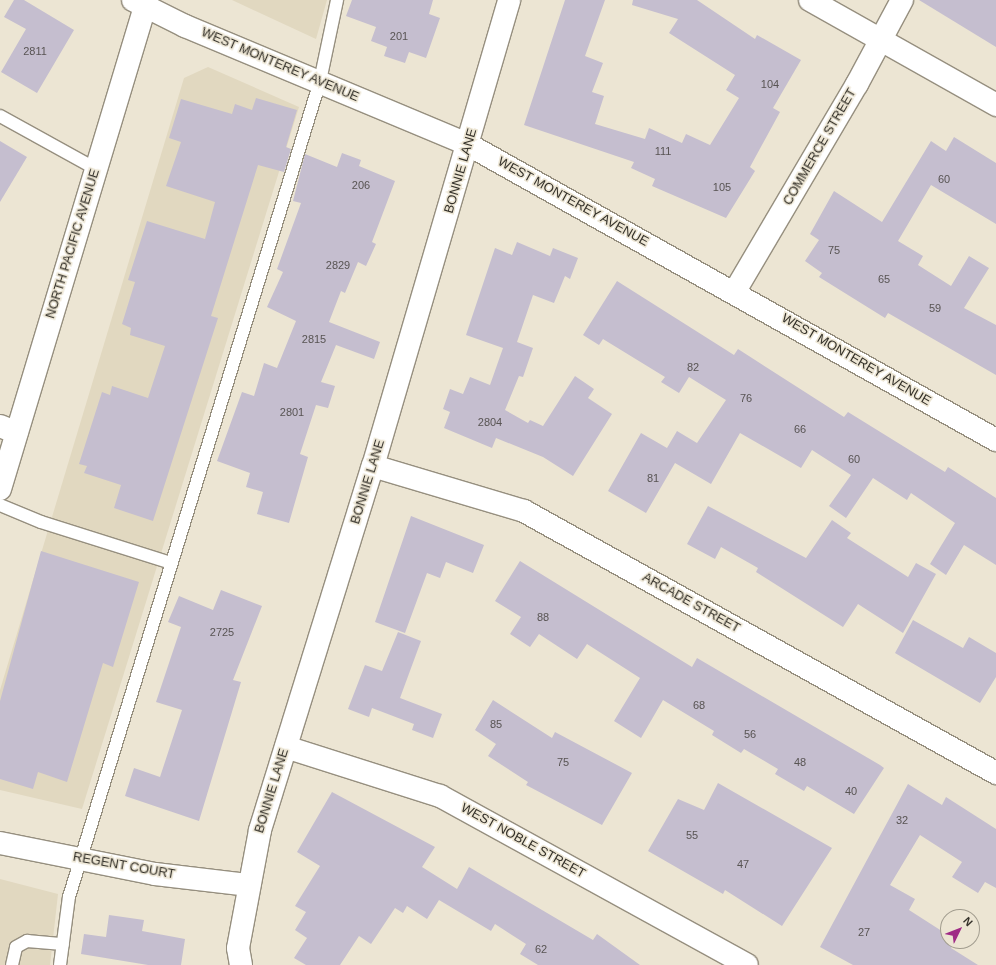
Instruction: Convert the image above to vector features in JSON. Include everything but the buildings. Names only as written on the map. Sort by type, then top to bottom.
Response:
[{"type":"street","name":"BONNIE LANE","points":[[241,965],[238,948],[260,830],[373,466],[469,145],[509,0]]},
{"type":"street","points":[[810,0],[996,105]]},
{"type":"street","name":"COMMERCE STREET","points":[[735,291],[902,0]]},
{"type":"street","name":"WEST MONTEREY AVENUE","points":[[142,2],[185,26],[320,81],[469,145],[735,291],[996,440]]},
{"type":"street","name":"NORTH PACIFIC AVENUE","points":[[0,489],[8,430],[96,169],[142,2]]},
{"type":"street","name":"ARCADE STREET","points":[[373,466],[524,511],[996,772]]},
{"type":"street","name":"WEST NOBLE STREET","points":[[286,747],[440,796],[747,965]]},
{"type":"street","name":"REGENT COURT","points":[[0,842],[155,874],[249,885]]},
{"type":"lane","points":[[60,965],[69,897],[320,81],[323,53],[337,0]]},
{"type":"lane","points":[[0,116],[96,169]]},
{"type":"lane","points":[[0,505],[40,522],[171,563]]},
{"type":"lane","points":[[12,965],[16,947],[27,941],[63,944]]},
{"type":"shaded area","points":[[232,0],[327,0],[316,39]]},
{"type":"shaded area","points":[[208,67],[299,107],[82,809],[0,790],[0,690],[184,78]]},
{"type":"shaded area","points":[[0,879],[58,894],[50,965],[0,965]]}]
